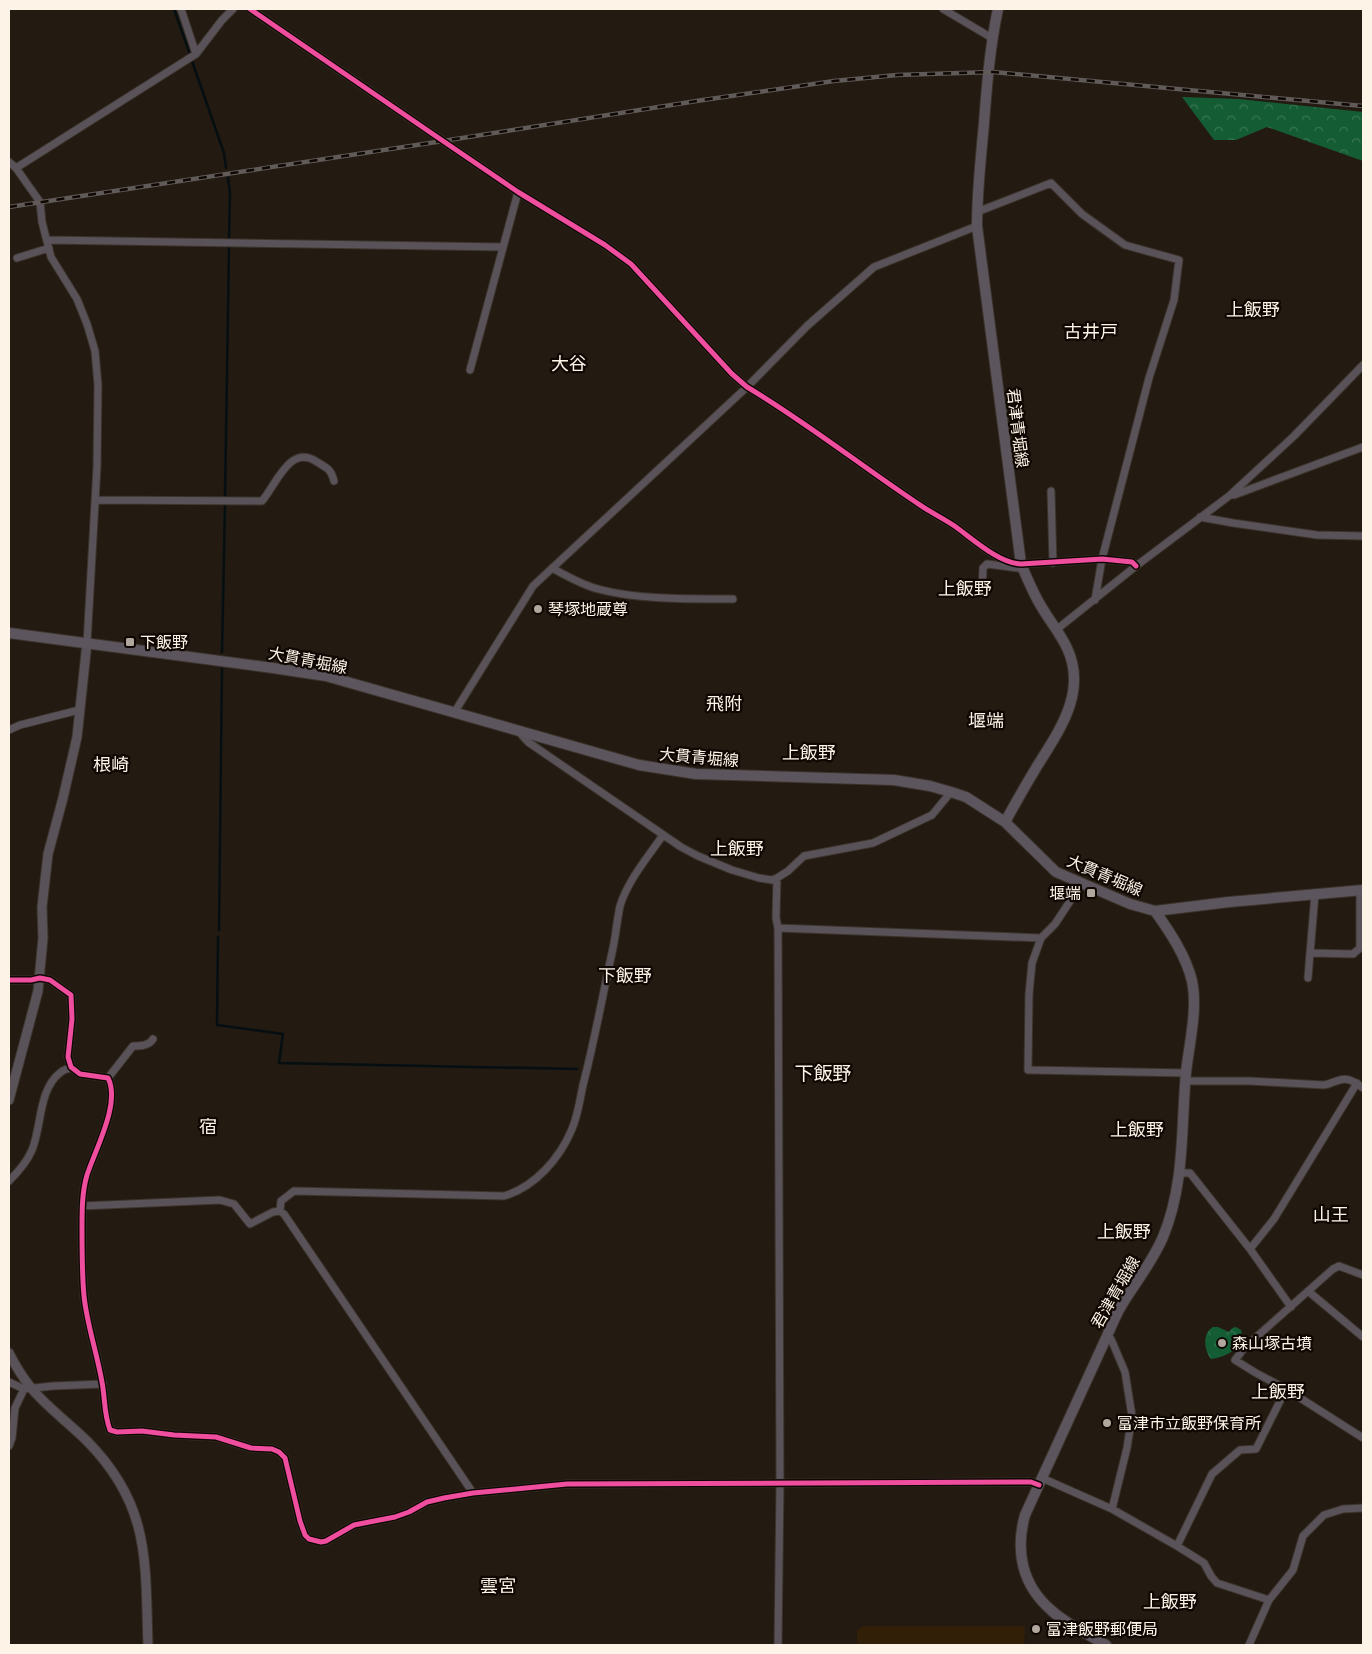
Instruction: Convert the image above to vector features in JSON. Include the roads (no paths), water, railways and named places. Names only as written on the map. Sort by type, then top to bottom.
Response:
[{"type":"main road","name":"君津青堀線","points":[[998,9],[992,38],[977,212],[978,226],[1022,566],[1040,604],[1068,649],[1074,684],[1070,706],[1064,722],[1005,822]]},
{"type":"main road","name":"大貫青堀線","points":[[9,633],[326,676],[639,765],[672,771],[696,774],[894,780],[930,786],[966,797],[1005,822],[1056,872],[1130,904],[1155,911],[1362,890]]},
{"type":"main road","name":"君津青堀線","points":[[1106,1645],[1050,1610],[1034,1591],[1025,1573],[1020,1554],[1021,1528],[1040,1481],[1107,1336],[1120,1309],[1163,1237],[1173,1209],[1180,1172],[1186,1077],[1193,1014],[1192,982],[1184,960],[1168,928],[1155,911]]},
{"type":"street","points":[[181,9],[196,54]]},
{"type":"street","points":[[9,1100],[32,1018],[40,978],[43,938],[42,907],[48,854],[70,771],[77,736],[86,643],[96,500],[99,424],[95,351],[87,324],[77,300],[51,257],[42,222],[40,202],[11,165],[196,54],[222,20],[233,9]]},
{"type":"street","points":[[250,9],[518,192],[605,245],[631,264],[732,374],[747,387],[847,453],[917,503],[1000,557],[1022,566]]},
{"type":"street","points":[[943,9],[992,38]]},
{"type":"street","points":[[977,212],[1051,183],[1082,214],[1125,245],[1180,260],[1174,300],[1149,378],[1102,559],[1095,600]]},
{"type":"street","points":[[470,370],[518,192]]},
{"type":"street","points":[[454,713],[533,586],[747,387],[807,326],[874,267],[978,226]]},
{"type":"street","points":[[46,240],[502,247]]},
{"type":"street","points":[[17,258],[49,248]]},
{"type":"street","points":[[1056,630],[1136,566],[1229,496],[1294,436],[1363,365]]},
{"type":"street","points":[[1229,496],[1278,480],[1363,447]]},
{"type":"street","points":[[96,500],[262,501],[288,464],[302,456],[310,456],[331,471],[334,481]]},
{"type":"street","points":[[1051,491],[1053,563]]},
{"type":"street","points":[[1200,517],[1233,524],[1317,535],[1363,536]]},
{"type":"street","points":[[982,590],[983,568],[987,564],[1022,566],[1102,559],[1132,562],[1136,566]]},
{"type":"street","points":[[552,568],[576,581],[597,589],[629,595],[733,600]]},
{"type":"street","points":[[9,730],[28,723],[80,710]]},
{"type":"street","points":[[519,731],[528,742],[663,835],[698,856],[732,870],[772,880],[778,878],[804,856],[874,843],[932,815],[951,792]]},
{"type":"street","points":[[280,1211],[281,1201],[294,1191],[504,1196],[516,1192],[527,1185],[549,1166],[560,1151],[572,1128],[589,1061],[620,906],[631,884],[663,835]]},
{"type":"street","points":[[778,878],[776,918],[778,928],[780,1484],[778,1645]]},
{"type":"street","points":[[1082,883],[1054,924],[1041,938],[1032,963],[1029,994],[1028,1070],[1324,1085],[1347,1079],[1360,1086],[1274,1219],[1250,1249]]},
{"type":"street","points":[[1310,953],[1353,954],[1360,948],[1362,890]]},
{"type":"street","points":[[1308,978],[1314,894]]},
{"type":"street","points":[[778,928],[1041,938]]},
{"type":"street","points":[[9,980],[40,978],[50,980],[71,995],[72,1019],[68,1057],[71,1067],[80,1074],[108,1078]]},
{"type":"street","points":[[108,1078],[133,1046],[144,1045],[153,1039]]},
{"type":"street","points":[[9,1181],[24,1164],[32,1150],[49,1087],[61,1072],[71,1067]]},
{"type":"street","points":[[108,1078],[111,1084],[110,1106],[105,1128],[87,1176],[82,1206],[82,1252],[84,1298],[103,1384],[107,1423],[110,1430],[117,1432],[142,1431],[216,1437],[251,1448],[279,1452],[285,1458],[302,1528],[305,1535],[315,1541],[326,1542],[354,1525],[394,1517],[409,1512],[427,1502],[473,1493],[567,1484],[1040,1481],[1112,1508],[1204,1563],[1211,1576],[1218,1582],[1269,1600]]},
{"type":"street","points":[[1180,1172],[1190,1173],[1250,1249],[1290,1307]]},
{"type":"street","points":[[82,1206],[220,1200],[234,1204],[250,1224],[273,1212],[280,1211],[284,1214],[473,1493]]},
{"type":"street","points":[[1363,1275],[1339,1266],[1333,1269],[1244,1347],[1234,1360],[1256,1374],[1286,1389],[1363,1438]]},
{"type":"street","points":[[1308,1291],[1363,1336]]},
{"type":"street","points":[[1107,1336],[1111,1339],[1125,1372],[1132,1416],[1127,1448],[1112,1508]]},
{"type":"street","points":[[9,1354],[27,1388],[101,1456],[113,1471],[126,1493],[142,1536],[145,1555],[148,1645]]},
{"type":"street","points":[[9,1382],[27,1388],[103,1384]]},
{"type":"street","points":[[9,1446],[12,1438],[15,1408],[27,1388]]},
{"type":"street","points":[[1177,1546],[1212,1474],[1240,1450],[1256,1449],[1286,1389]]},
{"type":"street","points":[[1249,1645],[1269,1600],[1293,1570],[1304,1536],[1324,1515],[1343,1509],[1363,1508]]},
{"type":"waterway","points":[[174,9],[190,54]]},
{"type":"waterway","points":[[192,61],[224,153],[226,168]]},
{"type":"waterway","points":[[228,178],[230,192],[229,240]]},
{"type":"waterway","points":[[225,496],[229,248]]},
{"type":"waterway","points":[[222,652],[225,505]]},
{"type":"waterway","points":[[219,930],[222,669]]},
{"type":"waterway","points":[[218,937],[217,1025],[283,1034],[279,1063],[577,1069]]},
{"type":"railway","points":[[9,207],[703,100],[834,81],[897,75],[993,72],[1363,106]]},
{"type":"place","name":"琴塚地蔵尊","points":[[538,609]]},
{"type":"place","name":"下飯野","points":[[130,642]]},
{"type":"place","name":"堰端","points":[[1091,893]]},
{"type":"place","name":"森山塚古墳","points":[[1222,1343]]},
{"type":"place","name":"富津市立飯野保育所","points":[[1107,1423]]},
{"type":"place","name":"富津飯野郵便局","points":[[1036,1629]]},
{"type":"district","name":"上飯野","points":[[1253,310]]},
{"type":"district","name":"古井戸","points":[[1091,332]]},
{"type":"district","name":"大谷","points":[[569,364]]},
{"type":"district","name":"上飯野","points":[[965,589]]},
{"type":"district","name":"飛附","points":[[724,704]]},
{"type":"district","name":"堰端","points":[[986,721]]},
{"type":"district","name":"上飯野","points":[[809,753]]},
{"type":"district","name":"根崎","points":[[111,765]]},
{"type":"district","name":"上飯野","points":[[737,849]]},
{"type":"district","name":"下飯野","points":[[625,976]]},
{"type":"district","name":"下飯野","points":[[823,1073]]},
{"type":"district","name":"宿","points":[[208,1127]]},
{"type":"district","name":"上飯野","points":[[1137,1130]]},
{"type":"district","name":"山王","points":[[1331,1215]]},
{"type":"district","name":"上飯野","points":[[1124,1232]]},
{"type":"district","name":"上飯野","points":[[1278,1392]]},
{"type":"district","name":"雲宮","points":[[498,1586]]},
{"type":"district","name":"上飯野","points":[[1170,1602]]}]
